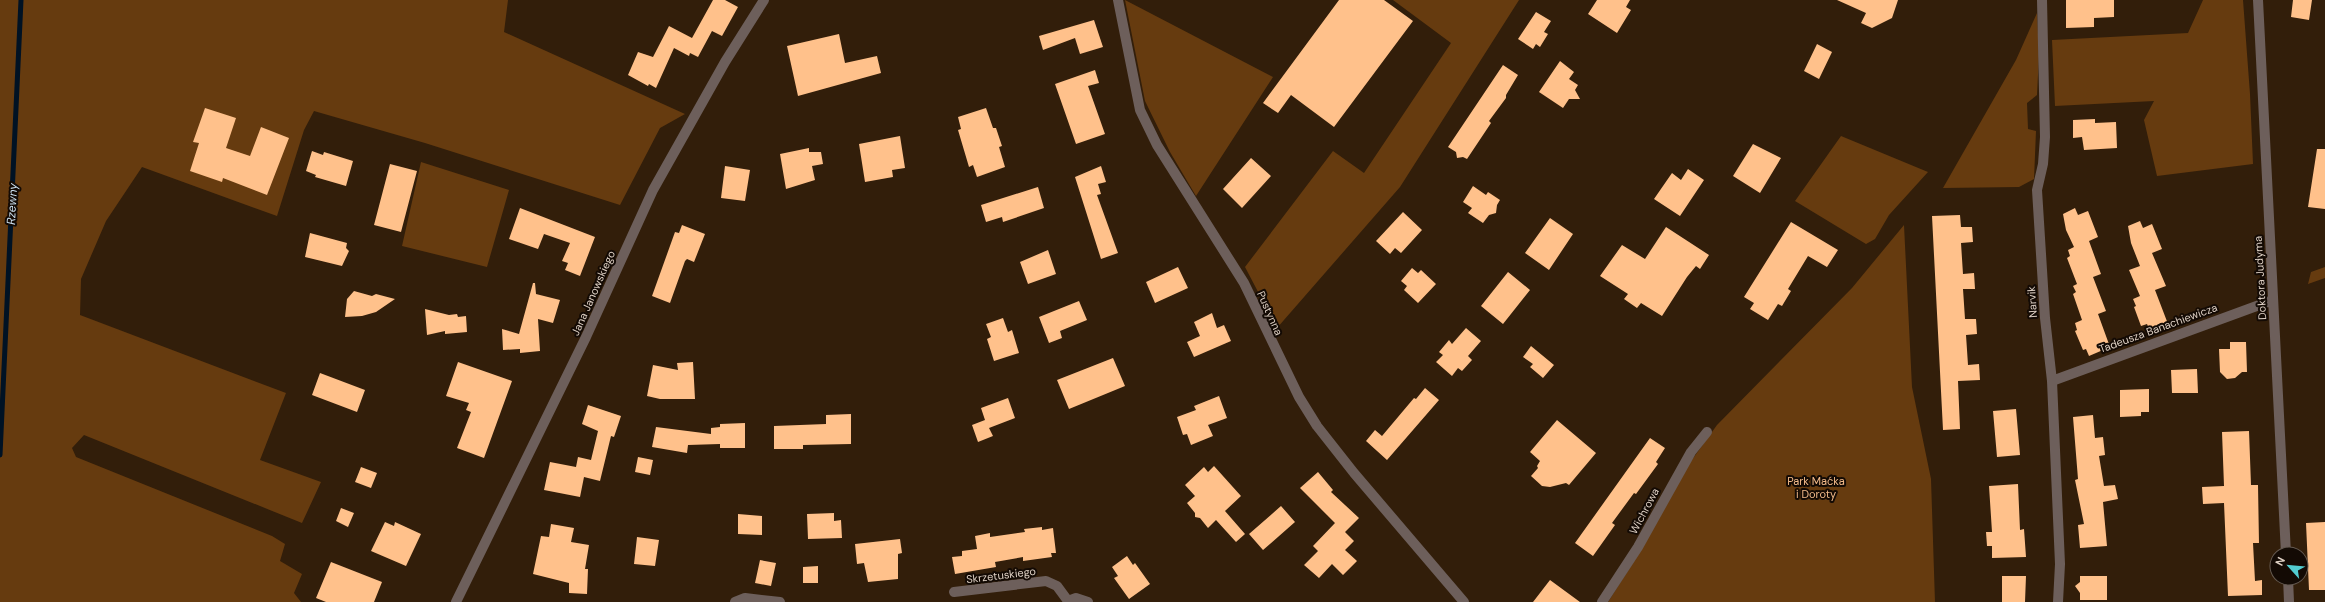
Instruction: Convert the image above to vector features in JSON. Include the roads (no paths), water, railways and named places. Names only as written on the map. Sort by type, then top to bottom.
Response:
[{"type":"street","name":"Jana Janowskiego","points":[[456,602],[583,344],[653,190],[725,62],[764,0]]},
{"type":"street","name":"Pustynna","points":[[1118,0],[1140,110],[1165,158],[1244,283],[1299,397],[1317,426],[1354,473],[1464,602]]},
{"type":"street","name":"Narvik","points":[[2042,0],[2045,137],[2043,164],[2037,190],[2045,318],[2052,381],[2060,564],[2058,602]]},
{"type":"street","name":"Doktora Judyma","points":[[2258,0],[2286,546]]},
{"type":"street","name":"Tadeusza Banachiewicza","points":[[2052,381],[2273,300]]},
{"type":"street","name":"Wichrowa","points":[[1602,602],[1638,547],[1691,452],[1707,432]]},
{"type":"street","name":"Skrzetuskiego","points":[[954,592],[1046,581],[1057,586],[1067,601],[1076,598],[1088,602]]},
{"type":"street","points":[[2288,586],[2289,602]]},
{"type":"street","points":[[735,602],[745,598],[780,602]]},
{"type":"waterway","name":"Rzewny","points":[[0,455],[21,0]]},
{"type":"park label","name":"Park Maćka i Doroty","points":[[1816,487]]}]
